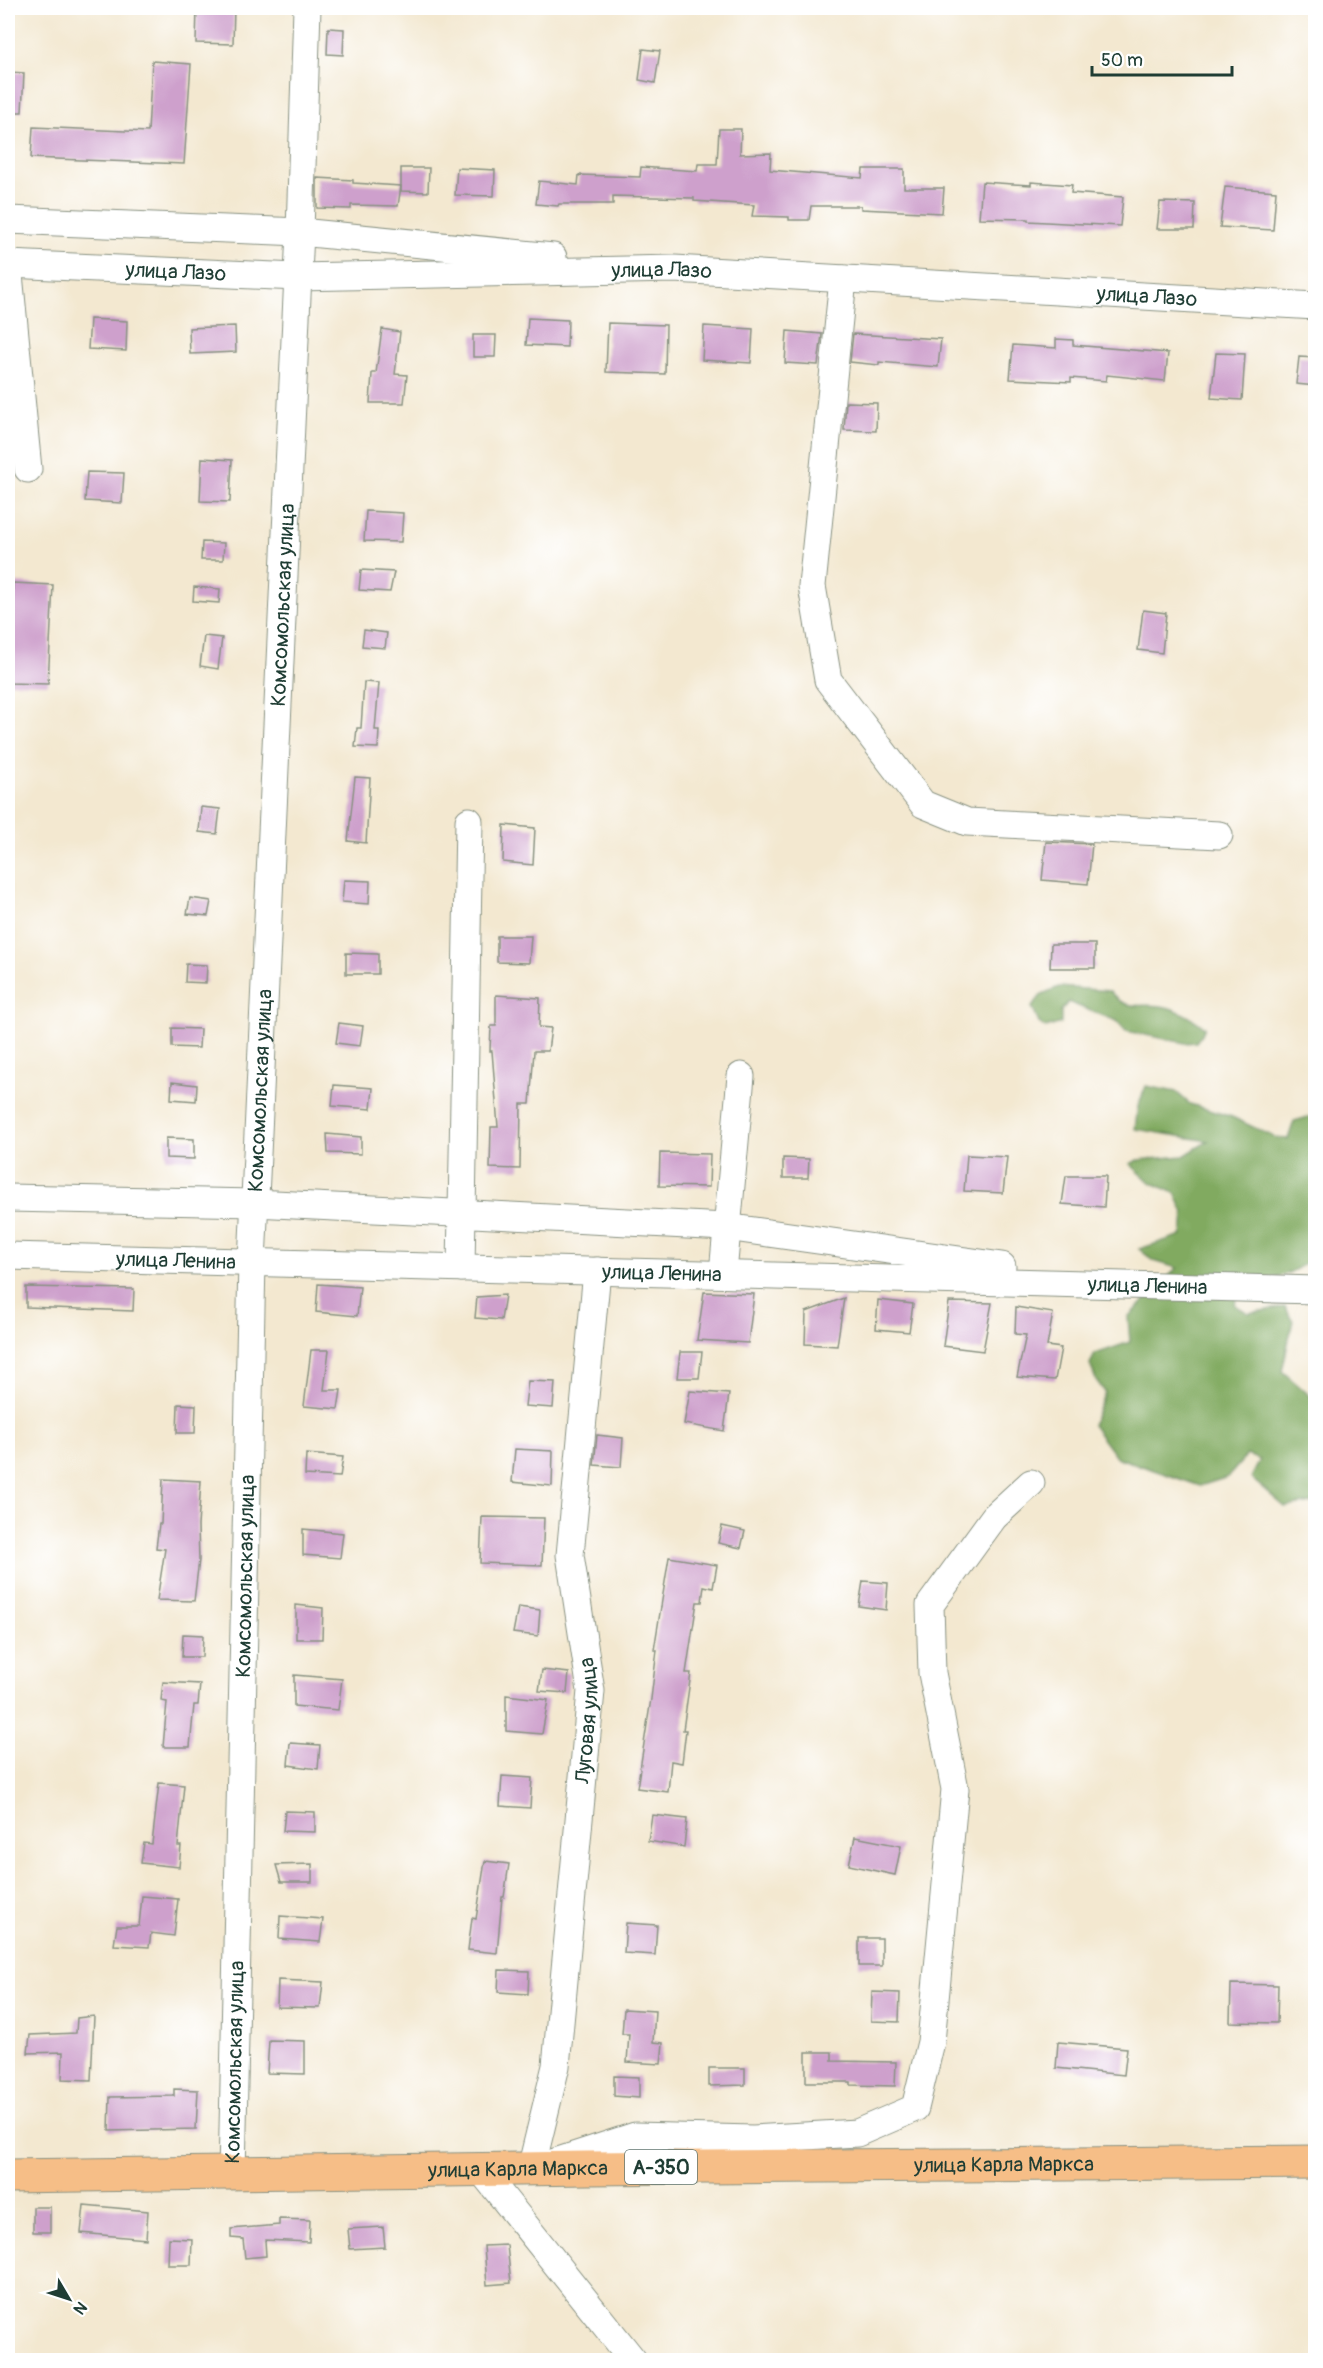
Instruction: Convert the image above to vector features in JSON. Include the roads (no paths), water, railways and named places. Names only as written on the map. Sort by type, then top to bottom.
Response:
[{"type":"highway","name":"улица Карла Маркса","points":[[8,2176],[480,2169],[1316,2162]]},
{"type":"street","name":"Комсомольская улица","points":[[232,2174],[252,1262],[300,232],[307,8]]},
{"type":"street","points":[[8,220],[300,232],[674,269]]},
{"type":"street","points":[[8,264],[28,469]]},
{"type":"street","name":"улица Лазо","points":[[8,264],[298,277],[674,269],[1316,306]]},
{"type":"street","points":[[843,279],[812,586],[828,680],[923,804],[967,822],[1219,835]]},
{"type":"street","points":[[461,1268],[469,821]]},
{"type":"street","points":[[723,1273],[741,1076]]},
{"type":"street","points":[[8,1198],[255,1203],[726,1227],[1132,1284]]},
{"type":"street","name":"улица Ленина","points":[[8,1256],[1316,1290]]},
{"type":"street","name":"Луговая улица","points":[[531,2169],[556,2067],[591,1691],[570,1555],[597,1271]]},
{"type":"street","points":[[531,2169],[635,2136],[753,2139],[857,2133],[915,2108],[931,2042],[955,1789],[932,1673],[930,1605],[994,1517],[1031,1483]]},
{"type":"street","points":[[480,2169],[633,2361]]}]
